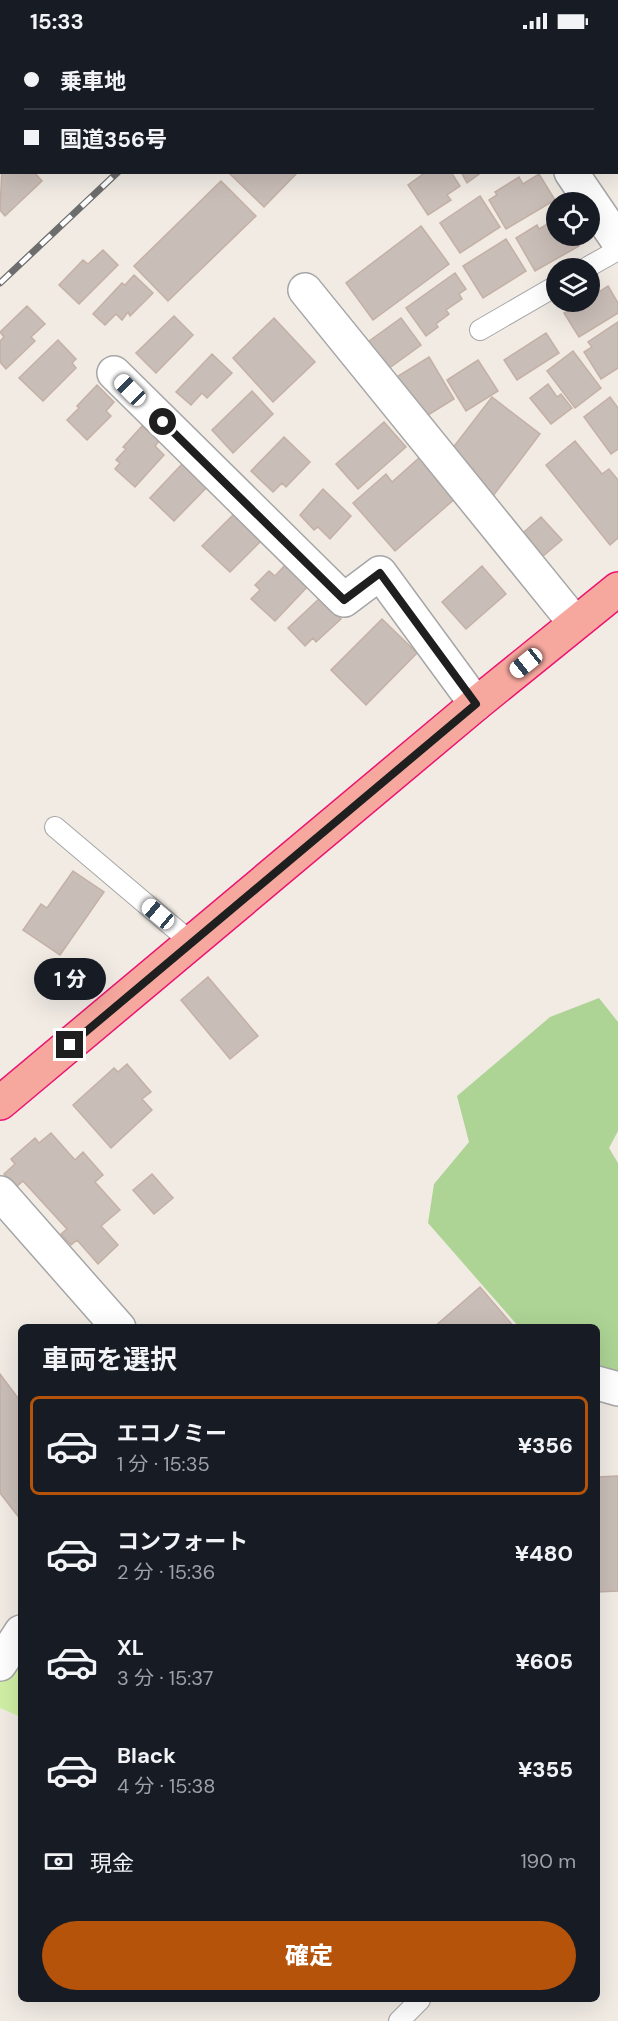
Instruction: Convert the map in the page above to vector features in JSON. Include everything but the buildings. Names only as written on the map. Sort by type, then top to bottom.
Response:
[{"type":"highway","points":[[0,1104],[476,704],[618,589]]},
{"type":"street","points":[[572,174],[618,241]]},
{"type":"street","points":[[305,290],[575,623]]},
{"type":"street","points":[[114,373],[344,600],[380,573],[476,704]]},
{"type":"street","points":[[0,1192],[116,1324]]},
{"type":"street","points":[[600,1384],[618,1389]]},
{"type":"street","points":[[0,1664],[18,1637]]},
{"type":"lane","points":[[600,260],[618,250]]},
{"type":"lane","points":[[480,330],[546,292]]},
{"type":"lane","points":[[55,827],[192,943]]},
{"type":"lane","points":[[399,2021],[418,2002]]},
{"type":"green space","points":[[599,998],[618,1022],[618,1131],[609,1148],[618,1163],[618,1377],[600,1372],[600,1324],[516,1324],[428,1223],[434,1184],[469,1142],[457,1096],[550,1017]]},
{"type":"green space","points":[[18,1650],[18,1716],[0,1708],[0,1681]]},
{"type":"railway","points":[[0,283],[116,174]]},
{"type":"route","points":[[70,1045],[476,704],[380,573],[344,600],[163,422]]}]
